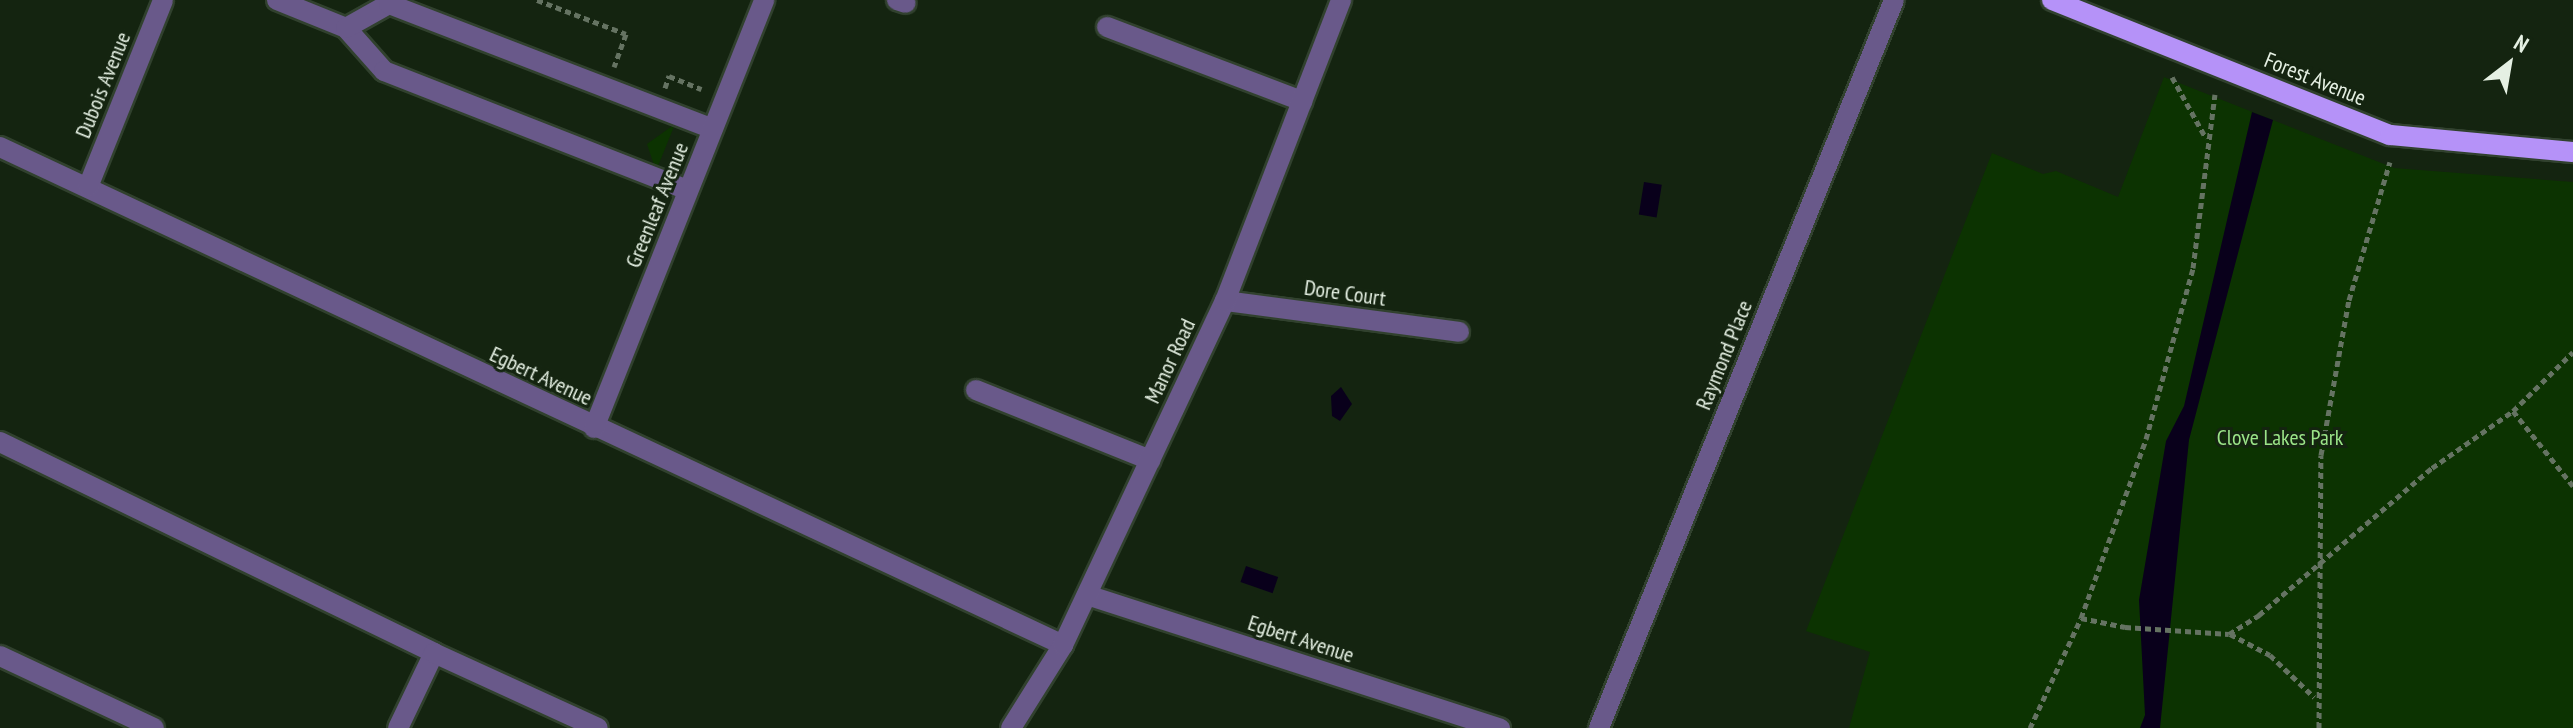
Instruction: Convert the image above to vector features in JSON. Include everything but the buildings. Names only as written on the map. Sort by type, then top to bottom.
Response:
[{"type":"main road","name":"Forest Avenue","points":[[2052,0],[2390,135],[2573,152]]},
{"type":"street","name":"Dubois Avenue","points":[[88,187],[163,0]]},
{"type":"street","points":[[277,0],[346,28],[384,71],[688,190]]},
{"type":"street","name":"Greenleaf Avenue","points":[[594,428],[764,0]]},
{"type":"street","name":"Manor Road","points":[[1011,728],[1063,645],[1225,301],[1341,0]]},
{"type":"street","name":"Raymond Place","points":[[1599,728],[1894,0]]},
{"type":"street","points":[[346,28],[389,4],[713,129]]},
{"type":"street","points":[[1107,27],[1302,101]]},
{"type":"street","name":"Egbert Avenue","points":[[0,147],[594,428],[1063,645]]},
{"type":"street","name":"Dore Court","points":[[1225,301],[1459,332]]},
{"type":"street","points":[[976,390],[1150,460]]},
{"type":"street","points":[[0,442],[434,653],[598,728]]},
{"type":"street","name":"Egbert Avenue","points":[[1087,595],[1500,728]]},
{"type":"street","points":[[398,728],[434,653]]},
{"type":"street","points":[[0,656],[154,728]]},
{"type":"path","points":[[537,0],[626,34],[610,77]]},
{"type":"path","points":[[661,96],[669,76],[701,89]]},
{"type":"path","points":[[2172,77],[2207,139]]},
{"type":"path","points":[[2030,728],[2081,618],[2146,439],[2193,268],[2215,94]]},
{"type":"path","points":[[2319,728],[2315,698],[2321,455],[2332,376],[2390,162]]},
{"type":"path","points":[[2229,634],[2320,565],[2432,468],[2513,411],[2573,352]]},
{"type":"path","points":[[2513,411],[2573,486]]},
{"type":"path","points":[[2081,618],[2125,627],[2229,634],[2270,655],[2315,698]]},
{"type":"green space","name":"Clove Lakes Park","points":[[2164,77],[2394,168],[2573,182],[2573,728],[1849,728],[1870,652],[1806,631],[1992,153],[2043,174],[2056,171],[2118,197]]},
{"type":"green space","points":[[675,124],[656,171],[647,144]]},
{"type":"shaded area","points":[[2252,112],[2273,120],[2189,440],[2160,728],[2140,728],[2145,715],[2139,600],[2166,441],[2184,406]]},
{"type":"shaded area","points":[[1644,182],[1662,185],[1657,217],[1639,215]]},
{"type":"shaded area","points":[[1341,387],[1352,404],[1340,421],[1332,416],[1331,396]]},
{"type":"shaded area","points":[[1246,566],[1278,577],[1273,593],[1240,582]]}]
